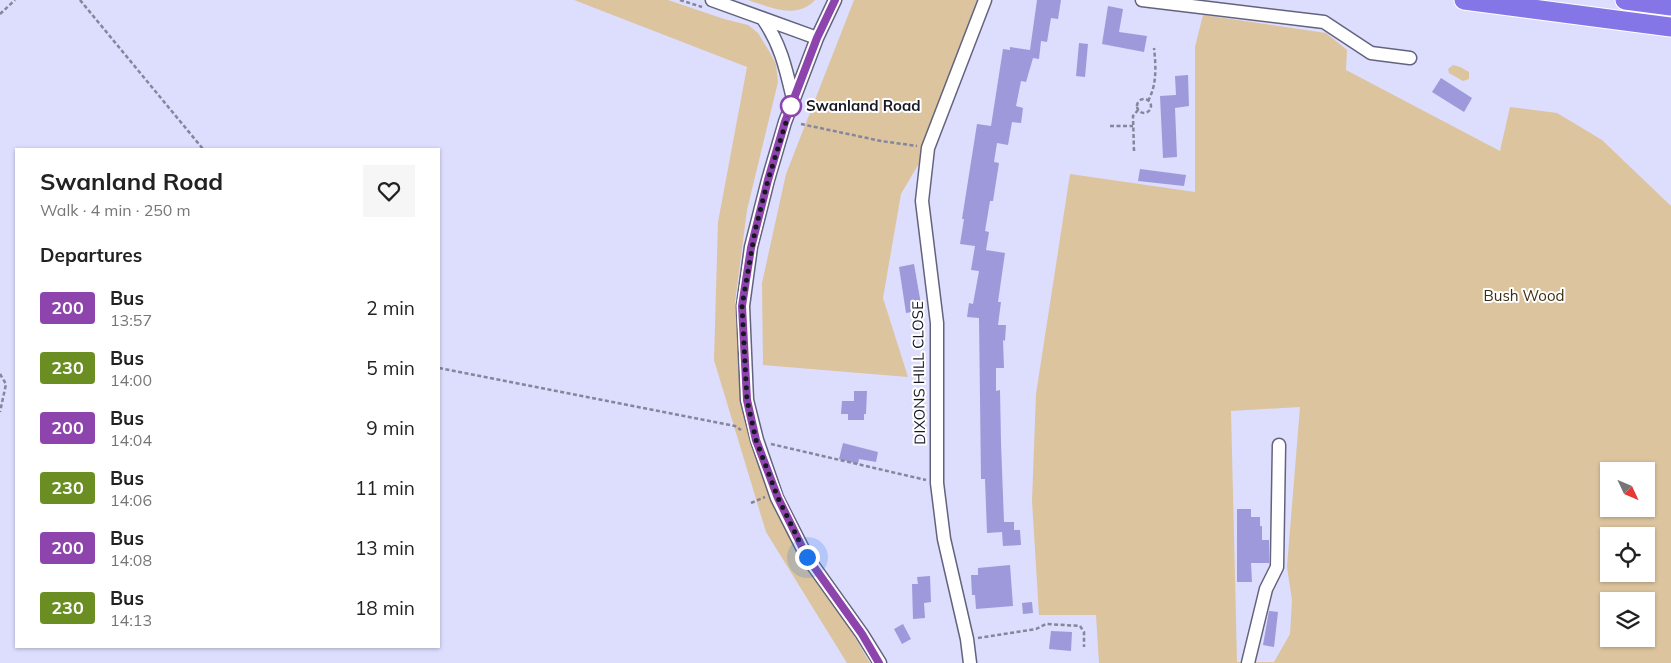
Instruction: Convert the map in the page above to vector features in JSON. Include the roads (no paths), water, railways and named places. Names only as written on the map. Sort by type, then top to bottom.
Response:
[{"type":"highway","points":[[1464,0],[1671,27]]},
{"type":"highway","points":[[1625,0],[1671,6]]},
{"type":"street","points":[[835,0],[817,38],[793,99],[768,180],[751,248],[742,306],[747,400],[756,440],[778,498],[807,557],[862,634],[880,663]]},
{"type":"street","name":"DIXONS HILL CLOSE","points":[[970,663],[967,639],[944,540],[938,483],[937,323],[922,200],[928,148],[984,0]]},
{"type":"street","points":[[1142,0],[1324,22],[1371,52],[1410,58]]},
{"type":"street","points":[[707,4],[763,19],[817,38]]},
{"type":"street","points":[[763,19],[774,34],[782,53],[793,99]]},
{"type":"street","points":[[1248,663],[1266,589],[1277,567],[1278,445]]},
{"type":"place","name":"Swanland Road","points":[[791,106]]},
{"type":"park label","name":"Bush Wood","points":[[1524,296]]}]
